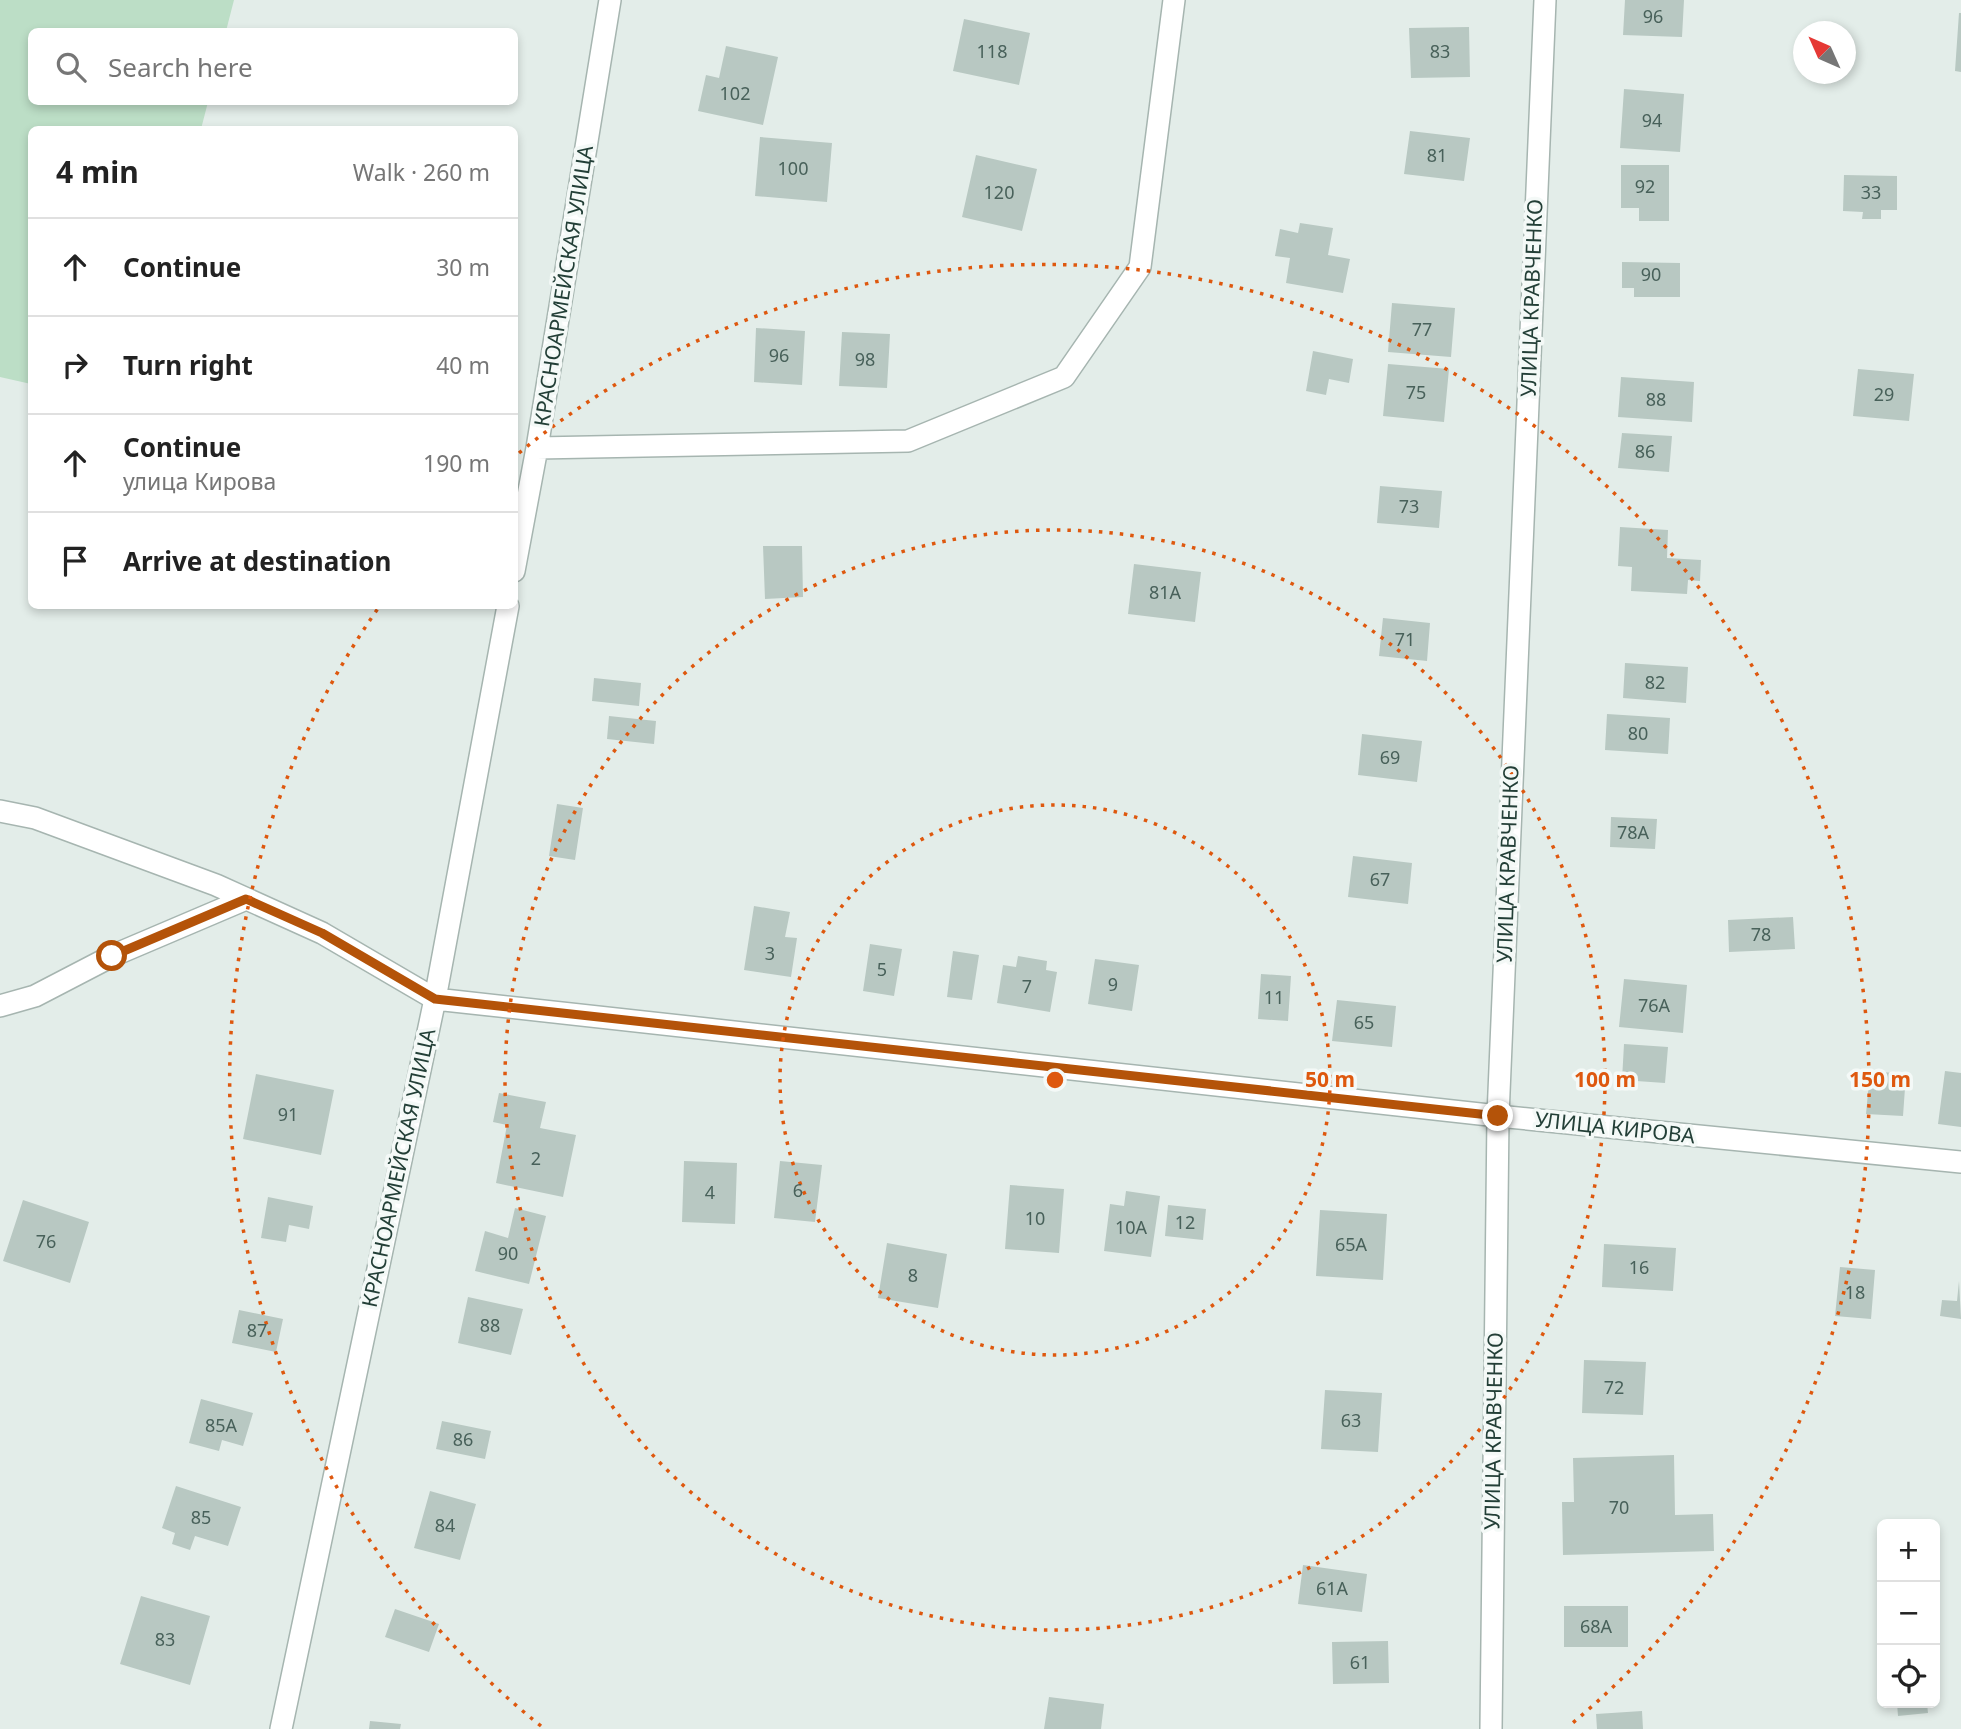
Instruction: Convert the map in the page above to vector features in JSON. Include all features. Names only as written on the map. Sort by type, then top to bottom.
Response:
[{"type":"street","name":"КРАСНОАРМЕЙСКАЯ УЛИЦА","points":[[518,550],[610,0]]},
{"type":"street","points":[[537,448],[908,441],[1065,377],[1140,267],[1174,0]]},
{"type":"street","name":"УЛИЦА КРАВЧЕНКО","points":[[1491,1729],[1498,1116],[1545,0]]},
{"type":"street","name":"КРАСНОАРМЕЙСКАЯ УЛИЦА","points":[[281,1729],[435,999],[507,609]]},
{"type":"street","points":[[0,811],[35,818],[216,885],[322,933],[435,999]]},
{"type":"street","points":[[0,1006],[34,996],[112,956],[246,899]]},
{"type":"street","name":"УЛИЦА КИРОВА","points":[[435,999],[1498,1116],[1961,1162]]},
{"type":"green space","points":[[0,0],[234,0],[227,28],[28,28],[28,105],[207,105],[202,126],[28,126],[28,383],[0,377]]},
{"type":"building","points":[[1625,0],[1684,0],[1682,37],[1623,35]]},
{"type":"building","points":[[1961,13],[1961,72],[1955,71]]},
{"type":"building","points":[[964,19],[1030,33],[1019,85],[953,71]]},
{"type":"building","points":[[1469,27],[1470,77],[1411,78],[1409,28]]},
{"type":"building","points":[[726,46],[778,57],[763,125],[698,111],[706,75],[719,78]]},
{"type":"building","points":[[1624,89],[1684,94],[1680,152],[1620,148]]},
{"type":"building","points":[[1410,131],[1470,138],[1464,181],[1404,174]]},
{"type":"building","points":[[760,137],[832,143],[827,202],[755,196]]},
{"type":"building","points":[[976,155],[1037,169],[1022,231],[962,217]]},
{"type":"building","points":[[1621,165],[1669,165],[1669,221],[1639,221],[1639,208],[1621,208]]},
{"type":"building","points":[[1844,175],[1897,176],[1897,210],[1881,210],[1881,219],[1862,219],[1863,212],[1843,211]]},
{"type":"building","points":[[1300,223],[1333,228],[1328,255],[1350,259],[1343,293],[1286,283],[1290,258],[1275,256],[1280,229],[1298,233]]},
{"type":"building","points":[[1622,262],[1680,263],[1680,297],[1634,297],[1634,288],[1622,288]]},
{"type":"building","points":[[1392,303],[1455,308],[1451,357],[1388,352]]},
{"type":"building","points":[[756,328],[805,331],[802,385],[754,382]]},
{"type":"building","points":[[842,332],[890,334],[887,388],[839,386]]},
{"type":"building","points":[[1313,351],[1353,359],[1349,383],[1329,379],[1326,395],[1306,391]]},
{"type":"building","points":[[1388,364],[1449,369],[1444,422],[1383,416]]},
{"type":"building","points":[[1858,369],[1914,374],[1909,421],[1853,416]]},
{"type":"building","points":[[1621,377],[1694,382],[1692,422],[1618,417]]},
{"type":"building","points":[[1622,433],[1672,436],[1669,472],[1618,468]]},
{"type":"building","points":[[1380,486],[1442,491],[1439,528],[1377,523]]},
{"type":"building","points":[[1620,527],[1668,530],[1667,558],[1701,560],[1700,581],[1688,580],[1687,594],[1631,591],[1632,567],[1618,566]]},
{"type":"building","points":[[763,546],[802,546],[803,597],[765,599]]},
{"type":"building","points":[[1134,564],[1201,572],[1195,622],[1128,614]]},
{"type":"building","points":[[1383,618],[1430,623],[1427,661],[1379,656]]},
{"type":"building","points":[[1625,663],[1688,667],[1686,703],[1623,698]]},
{"type":"building","points":[[594,678],[641,683],[639,706],[592,701]]},
{"type":"building","points":[[1607,714],[1670,718],[1668,754],[1605,750]]},
{"type":"building","points":[[609,716],[656,721],[654,744],[607,739]]},
{"type":"building","points":[[1362,734],[1422,741],[1417,782],[1358,775]]},
{"type":"building","points":[[557,804],[583,808],[575,860],[549,856]]},
{"type":"building","points":[[1611,817],[1657,819],[1655,849],[1610,847]]},
{"type":"building","points":[[1353,856],[1412,863],[1408,904],[1348,897]]},
{"type":"building","points":[[754,906],[790,912],[785,937],[797,938],[791,977],[744,970]]},
{"type":"building","points":[[1793,917],[1795,949],[1729,952],[1728,920]]},
{"type":"building","points":[[870,944],[902,949],[894,996],[863,991]]},
{"type":"building","points":[[953,951],[979,955],[972,1000],[947,997]]},
{"type":"building","points":[[1018,956],[1047,961],[1046,970],[1057,972],[1050,1012],[997,1003],[1003,965],[1016,967]]},
{"type":"building","points":[[1095,959],[1139,965],[1132,1011],[1088,1004]]},
{"type":"building","points":[[1261,974],[1291,976],[1288,1021],[1258,1019]]},
{"type":"building","points":[[1624,979],[1687,985],[1683,1033],[1619,1027]]},
{"type":"building","points":[[1337,1000],[1396,1006],[1392,1047],[1332,1041]]},
{"type":"building","points":[[1624,1044],[1668,1047],[1665,1083],[1622,1080]]},
{"type":"building","points":[[1870,1071],[1906,1074],[1903,1116],[1866,1114]]},
{"type":"building","points":[[1945,1071],[1961,1073],[1961,1127],[1938,1124]]},
{"type":"building","points":[[256,1074],[334,1090],[321,1155],[243,1139]]},
{"type":"building","points":[[499,1093],[546,1102],[540,1128],[576,1135],[563,1197],[496,1183],[507,1125],[493,1122]]},
{"type":"building","points":[[684,1161],[737,1163],[735,1224],[682,1222]]},
{"type":"building","points":[[780,1161],[822,1165],[815,1222],[774,1218]]},
{"type":"building","points":[[1010,1185],[1064,1189],[1059,1253],[1005,1249]]},
{"type":"building","points":[[1126,1191],[1160,1196],[1151,1257],[1104,1251],[1110,1204],[1124,1206]]},
{"type":"building","points":[[268,1197],[313,1206],[309,1229],[289,1225],[286,1242],[261,1238]]},
{"type":"building","points":[[23,1200],[89,1222],[70,1283],[3,1261]]},
{"type":"building","points":[[1168,1205],[1206,1209],[1203,1240],[1165,1236]]},
{"type":"building","points":[[515,1208],[546,1216],[529,1284],[475,1271],[485,1231],[508,1238]]},
{"type":"building","points":[[1320,1210],[1387,1214],[1383,1280],[1316,1276]]},
{"type":"building","points":[[887,1243],[947,1254],[938,1308],[878,1298]]},
{"type":"building","points":[[1604,1244],[1676,1248],[1673,1291],[1602,1287]]},
{"type":"building","points":[[1840,1267],[1875,1270],[1871,1319],[1835,1316]]},
{"type":"building","points":[[1959,1281],[1961,1319],[1940,1316],[1942,1300],[1957,1301]]},
{"type":"building","points":[[468,1297],[523,1309],[511,1355],[458,1343]]},
{"type":"building","points":[[239,1310],[283,1319],[276,1352],[232,1343]]},
{"type":"building","points":[[1584,1360],[1646,1362],[1643,1415],[1582,1413]]},
{"type":"building","points":[[1325,1390],[1382,1393],[1378,1452],[1321,1449]]},
{"type":"building","points":[[201,1399],[253,1413],[243,1446],[222,1440],[219,1451],[189,1443]]},
{"type":"building","points":[[442,1421],[491,1431],[485,1459],[436,1449]]},
{"type":"building","points":[[1674,1455],[1675,1515],[1713,1514],[1714,1551],[1563,1555],[1562,1502],[1574,1502],[1573,1458]]},
{"type":"building","points":[[176,1486],[241,1507],[228,1546],[195,1536],[190,1550],[172,1544],[175,1533],[162,1528]]},
{"type":"building","points":[[430,1491],[476,1504],[460,1560],[414,1548]]},
{"type":"building","points":[[1303,1565],[1367,1574],[1362,1612],[1298,1604]]},
{"type":"building","points":[[141,1596],[210,1616],[190,1685],[120,1664]]},
{"type":"building","points":[[1564,1606],[1628,1606],[1628,1647],[1564,1647]]},
{"type":"building","points":[[395,1609],[439,1624],[429,1652],[385,1637]]},
{"type":"building","points":[[1388,1641],[1389,1683],[1333,1684],[1332,1642]]},
{"type":"building","points":[[1049,1697],[1104,1704],[1101,1729],[1044,1729]]},
{"type":"building","points":[[1897,1708],[1928,1708],[1928,1713],[1898,1716]]},
{"type":"building","points":[[1642,1711],[1643,1729],[1597,1729],[1596,1714]]},
{"type":"building","points":[[370,1721],[401,1724],[400,1729],[369,1729]]},
{"type":"route","points":[[112,956],[246,899],[322,933],[435,999],[1498,1116]]}]
